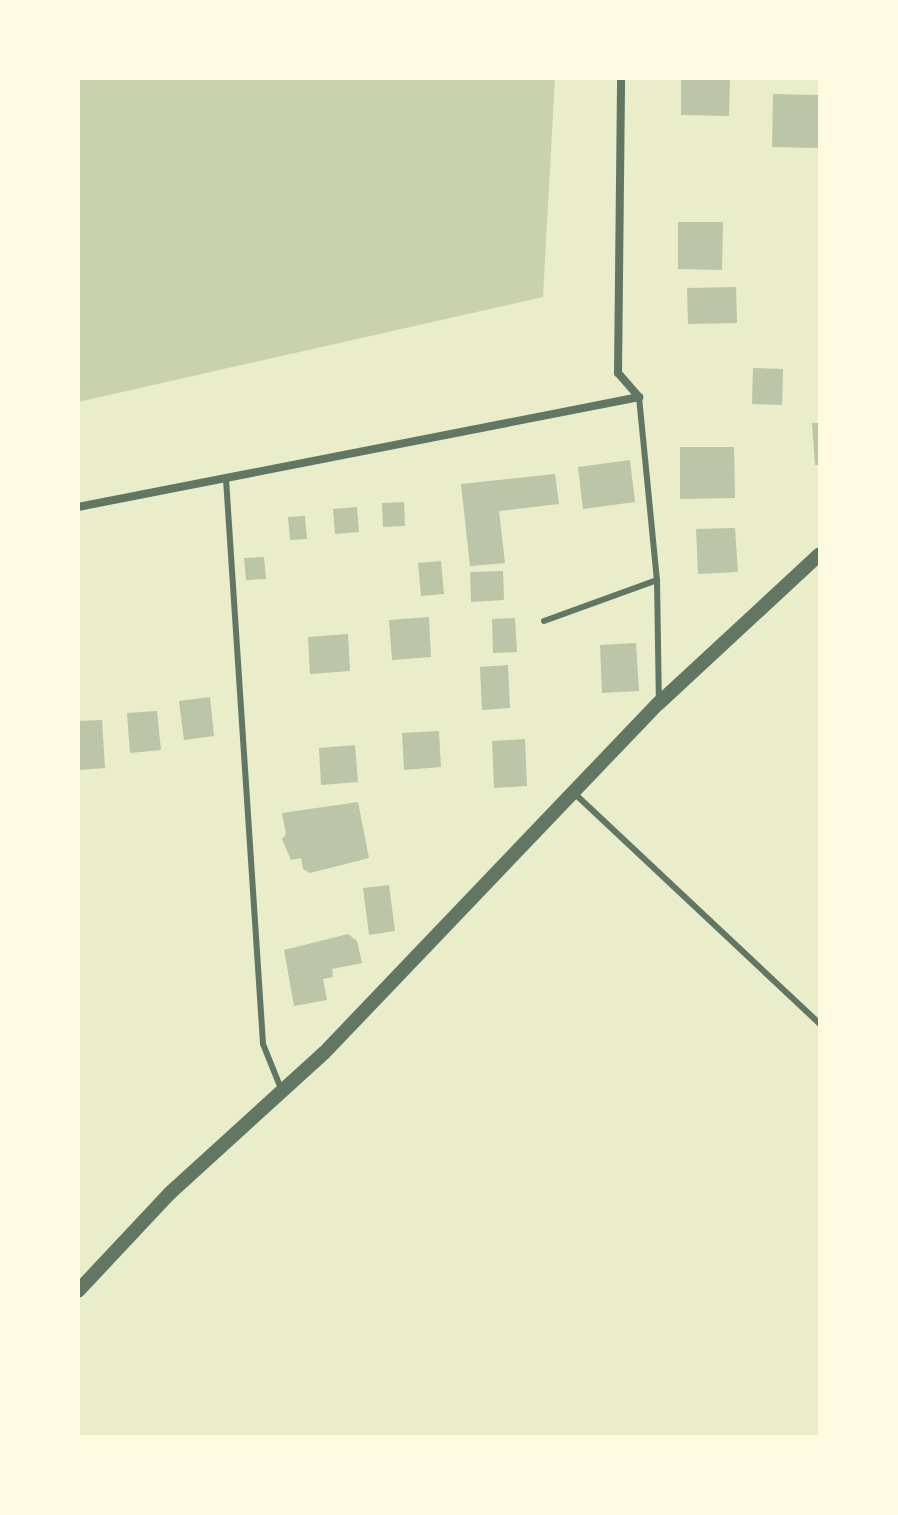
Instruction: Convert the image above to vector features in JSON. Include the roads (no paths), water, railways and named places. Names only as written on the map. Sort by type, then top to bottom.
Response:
[{"type":"street","points":[[78,507],[639,397],[618,373],[621,78]]},
{"type":"street","points":[[78,1291],[170,1193],[324,1053],[659,703],[820,554]]},
{"type":"lane","points":[[639,397],[657,580],[659,703]]},
{"type":"lane","points":[[226,479],[263,1044],[282,1091]]},
{"type":"lane","points":[[544,621],[657,580]]},
{"type":"lane","points":[[572,791],[820,1024]]}]
